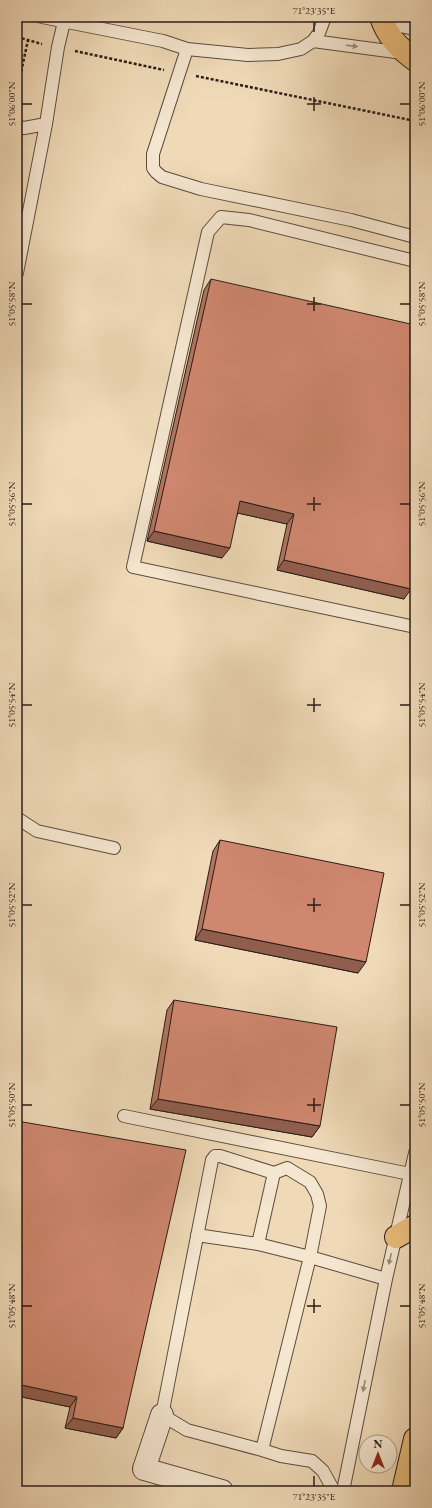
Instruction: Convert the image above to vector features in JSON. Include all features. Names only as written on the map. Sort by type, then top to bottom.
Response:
[{"type":"main road","points":[[381,17],[386,31],[410,57]]},
{"type":"main road","points":[[396,1236],[415,1226]]},
{"type":"main road","points":[[403,1491],[415,1439]]},
{"type":"street","points":[[381,17],[415,24]]},
{"type":"street","points":[[162,1415],[144,1469],[222,1491]]},
{"type":"lane","points":[[42,17],[163,42],[187,49],[248,55],[278,54],[301,49],[313,42],[319,33],[325,17]]},
{"type":"lane","points":[[17,273],[46,124],[58,47],[64,22]]},
{"type":"lane","points":[[313,42],[410,57]]},
{"type":"lane","points":[[187,49],[153,154],[153,168],[162,177],[202,189],[351,220],[415,237]]},
{"type":"lane","points":[[17,127],[24,128],[46,124]]},
{"type":"lane","points":[[415,261],[249,220],[221,218],[208,232],[133,567],[415,627]]},
{"type":"lane","points":[[17,818],[37,831],[114,848]]},
{"type":"lane","points":[[124,1116],[410,1174]]},
{"type":"lane","points":[[343,1491],[386,1279],[415,1153]]},
{"type":"lane","points":[[262,1450],[310,1257],[320,1206],[317,1194],[310,1182],[287,1168],[274,1173],[220,1156],[215,1156],[212,1160],[162,1415],[187,1430],[281,1456],[312,1461],[323,1471],[334,1491]]},
{"type":"lane","points":[[258,1244],[274,1173]]},
{"type":"lane","points":[[197,1235],[258,1244],[386,1279]]},
{"type":"path","points":[[17,37],[180,73],[415,121]]},
{"type":"path","points":[[17,91],[28,40]]},
{"type":"building","points":[[211,279],[415,325],[415,570],[411,589],[284,560],[294,514],[240,501],[230,548],[154,531]]},
{"type":"building","points":[[220,840],[384,873],[366,962],[202,929]]},
{"type":"building","points":[[174,1000],[337,1027],[320,1126],[158,1099]]},
{"type":"building","points":[[17,1121],[186,1150],[123,1428],[73,1418],[77,1397],[17,1384]]}]
